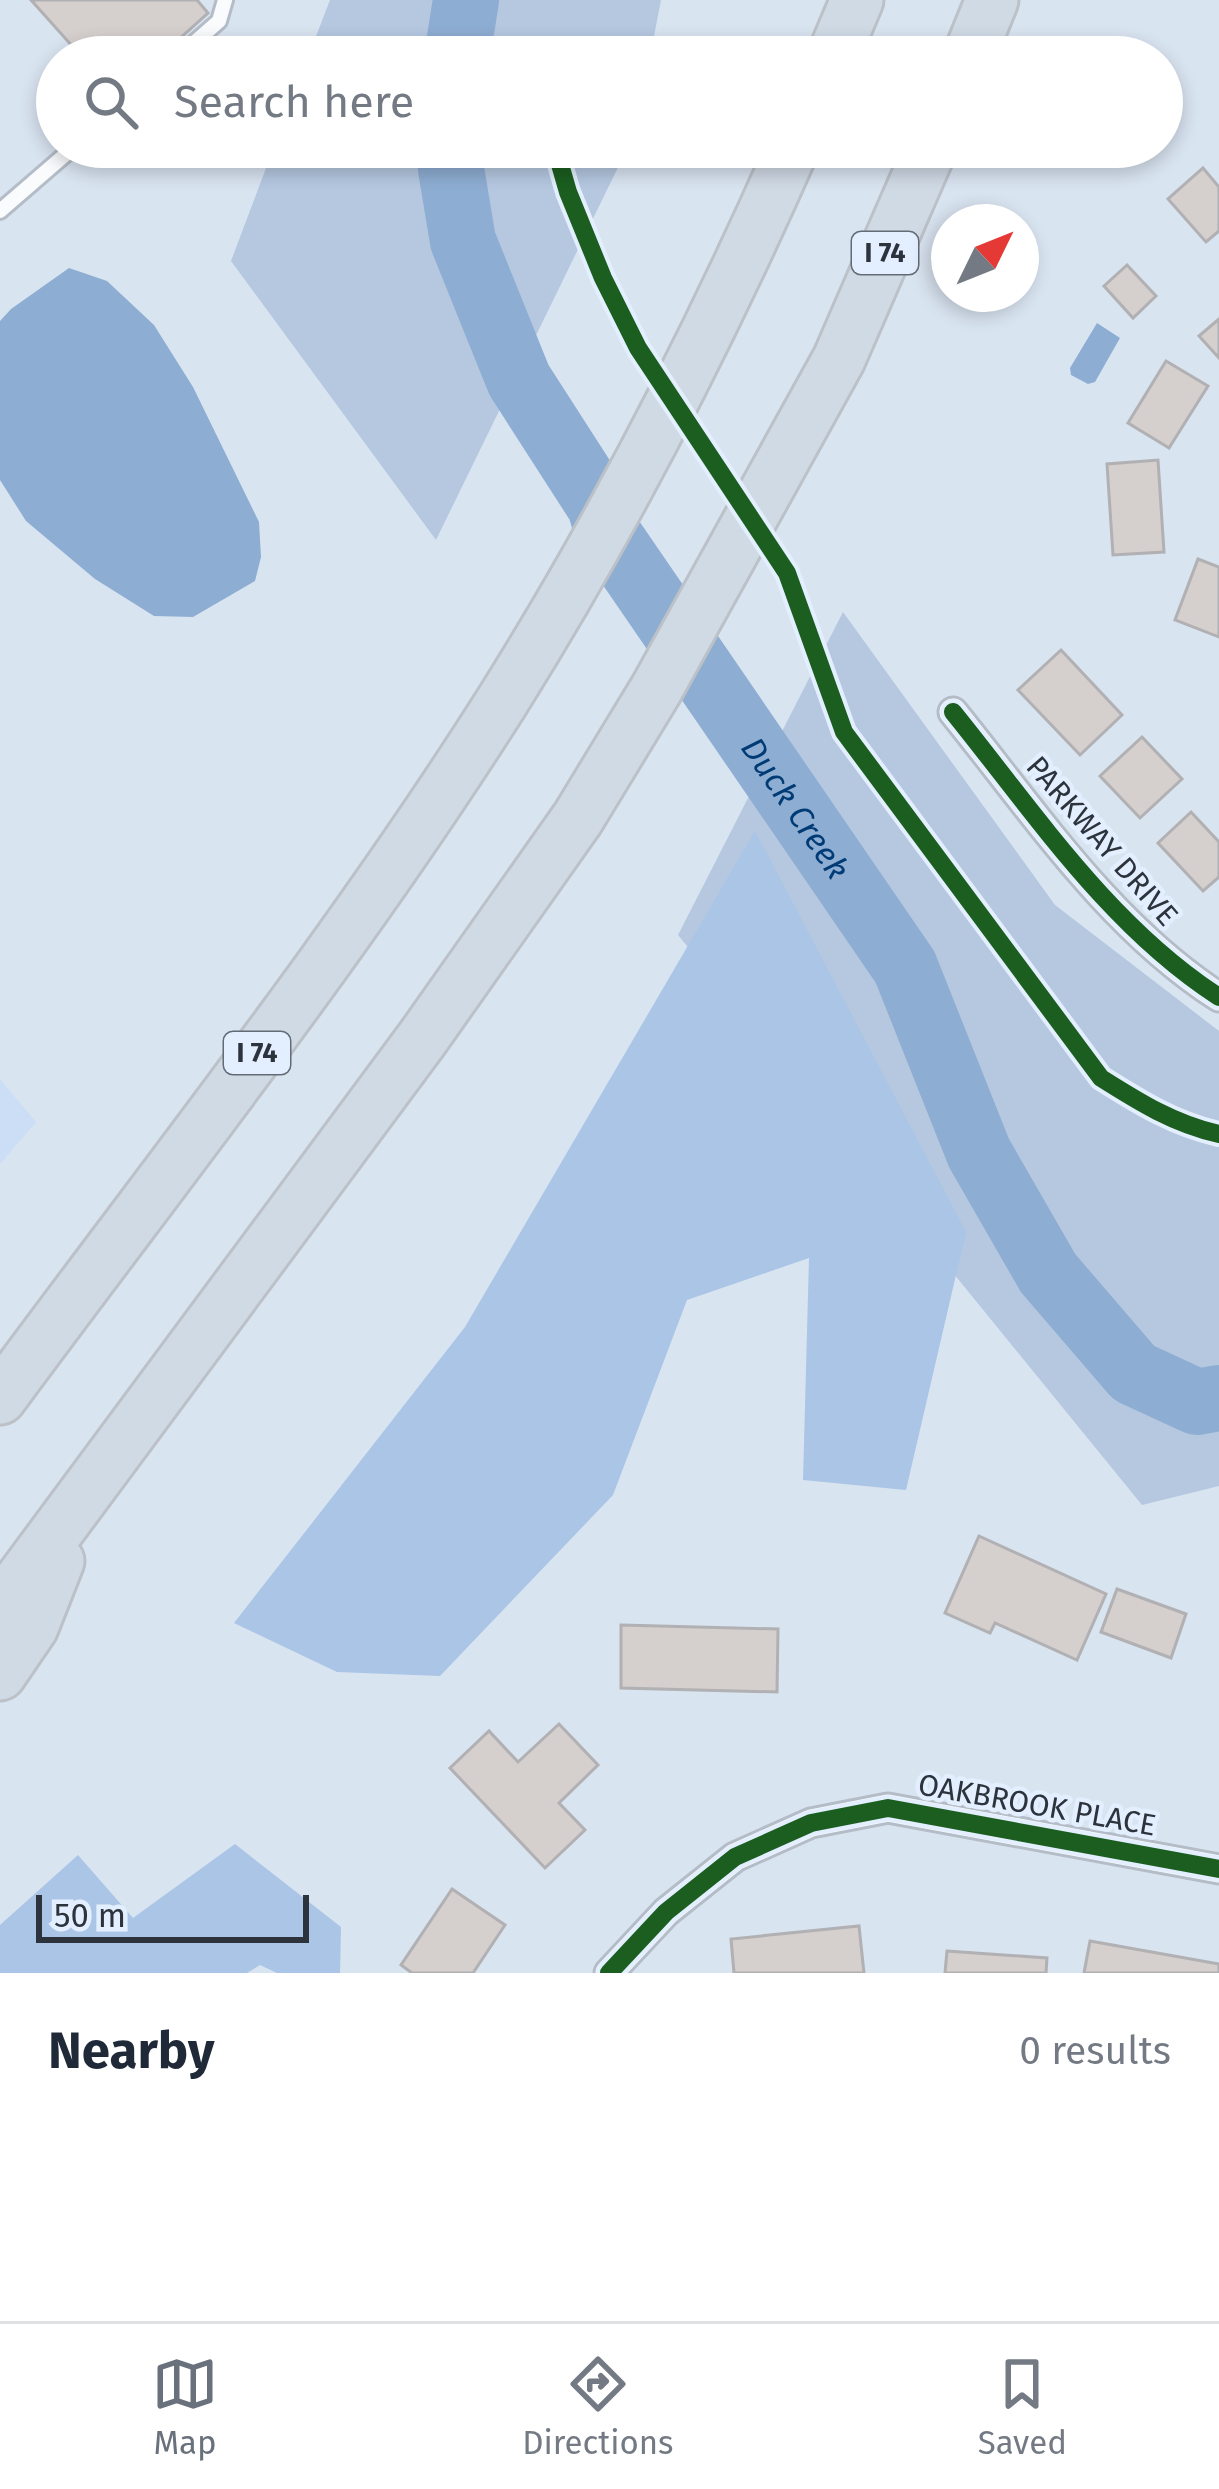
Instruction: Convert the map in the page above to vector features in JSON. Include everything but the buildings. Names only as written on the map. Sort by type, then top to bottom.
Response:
[{"type":"highway","points":[[842,36],[857,0]]},
{"type":"highway","points":[[977,36],[992,0]]},
{"type":"highway","name":"I 74","points":[[0,1398],[356,919],[503,700],[640,463],[784,168]]},
{"type":"highway","name":"I 74","points":[[0,1608],[422,1039],[578,818],[668,669],[839,358],[922,168]]},
{"type":"highway","points":[[0,1369],[64,1311]]},
{"type":"highway","points":[[0,1674],[32,1627],[84,1493]]},
{"type":"street","name":"PARKWAY DRIVE","points":[[952,712],[1106,902],[1178,970],[1219,997]]},
{"type":"street","name":"OAKBROOK PLACE","points":[[609,1973],[666,1912],[735,1857],[812,1822],[888,1808],[1219,1869]]},
{"type":"lane","points":[[202,36],[219,21],[225,0]]},
{"type":"lane","points":[[0,211],[50,168]]},
{"type":"shaded area","points":[[330,0],[661,0],[654,36],[316,36]]},
{"type":"shaded area","points":[[266,168],[618,168],[436,540],[231,261]]},
{"type":"shaded area","points":[[69,268],[107,281],[154,325],[193,387],[259,522],[261,557],[255,581],[193,617],[154,616],[95,579],[26,521],[0,480],[0,321]]},
{"type":"shaded area","points":[[1097,323],[1120,338],[1095,382],[1088,384],[1071,375],[1070,368]]},
{"type":"shaded area","points":[[843,612],[1055,905],[1219,1031],[1219,1486],[1142,1505],[678,935]]},
{"type":"shaded area","points":[[755,831],[966,1232],[906,1490],[803,1480],[809,1258],[687,1300],[613,1495],[440,1676],[337,1672],[234,1623],[465,1327]]},
{"type":"shaded area","points":[[0,1079],[36,1122],[0,1164]]},
{"type":"shaded area","points":[[235,1844],[341,1927],[340,1973],[277,1973],[260,1965],[247,1973],[0,1973],[0,1925],[78,1855],[133,1918]]},
{"type":"waterway","name":"Duck Creek","points":[[460,36],[466,0]]},
{"type":"waterway","name":"Duck Creek","points":[[451,168],[463,241],[519,380],[600,506],[608,534],[905,967],[979,1153],[1048,1273],[1134,1373],[1197,1402],[1219,1398]]},
{"type":"cycle path","points":[[561,168],[603,278],[638,348],[787,573],[844,732],[1101,1078],[1172,1118],[1219,1134]]},
{"type":"cycle path","points":[[953,712],[1108,902],[1142,937],[1219,997]]},
{"type":"cycle path","points":[[609,1973],[666,1912],[735,1857],[811,1823],[888,1808],[1219,1869]]}]
